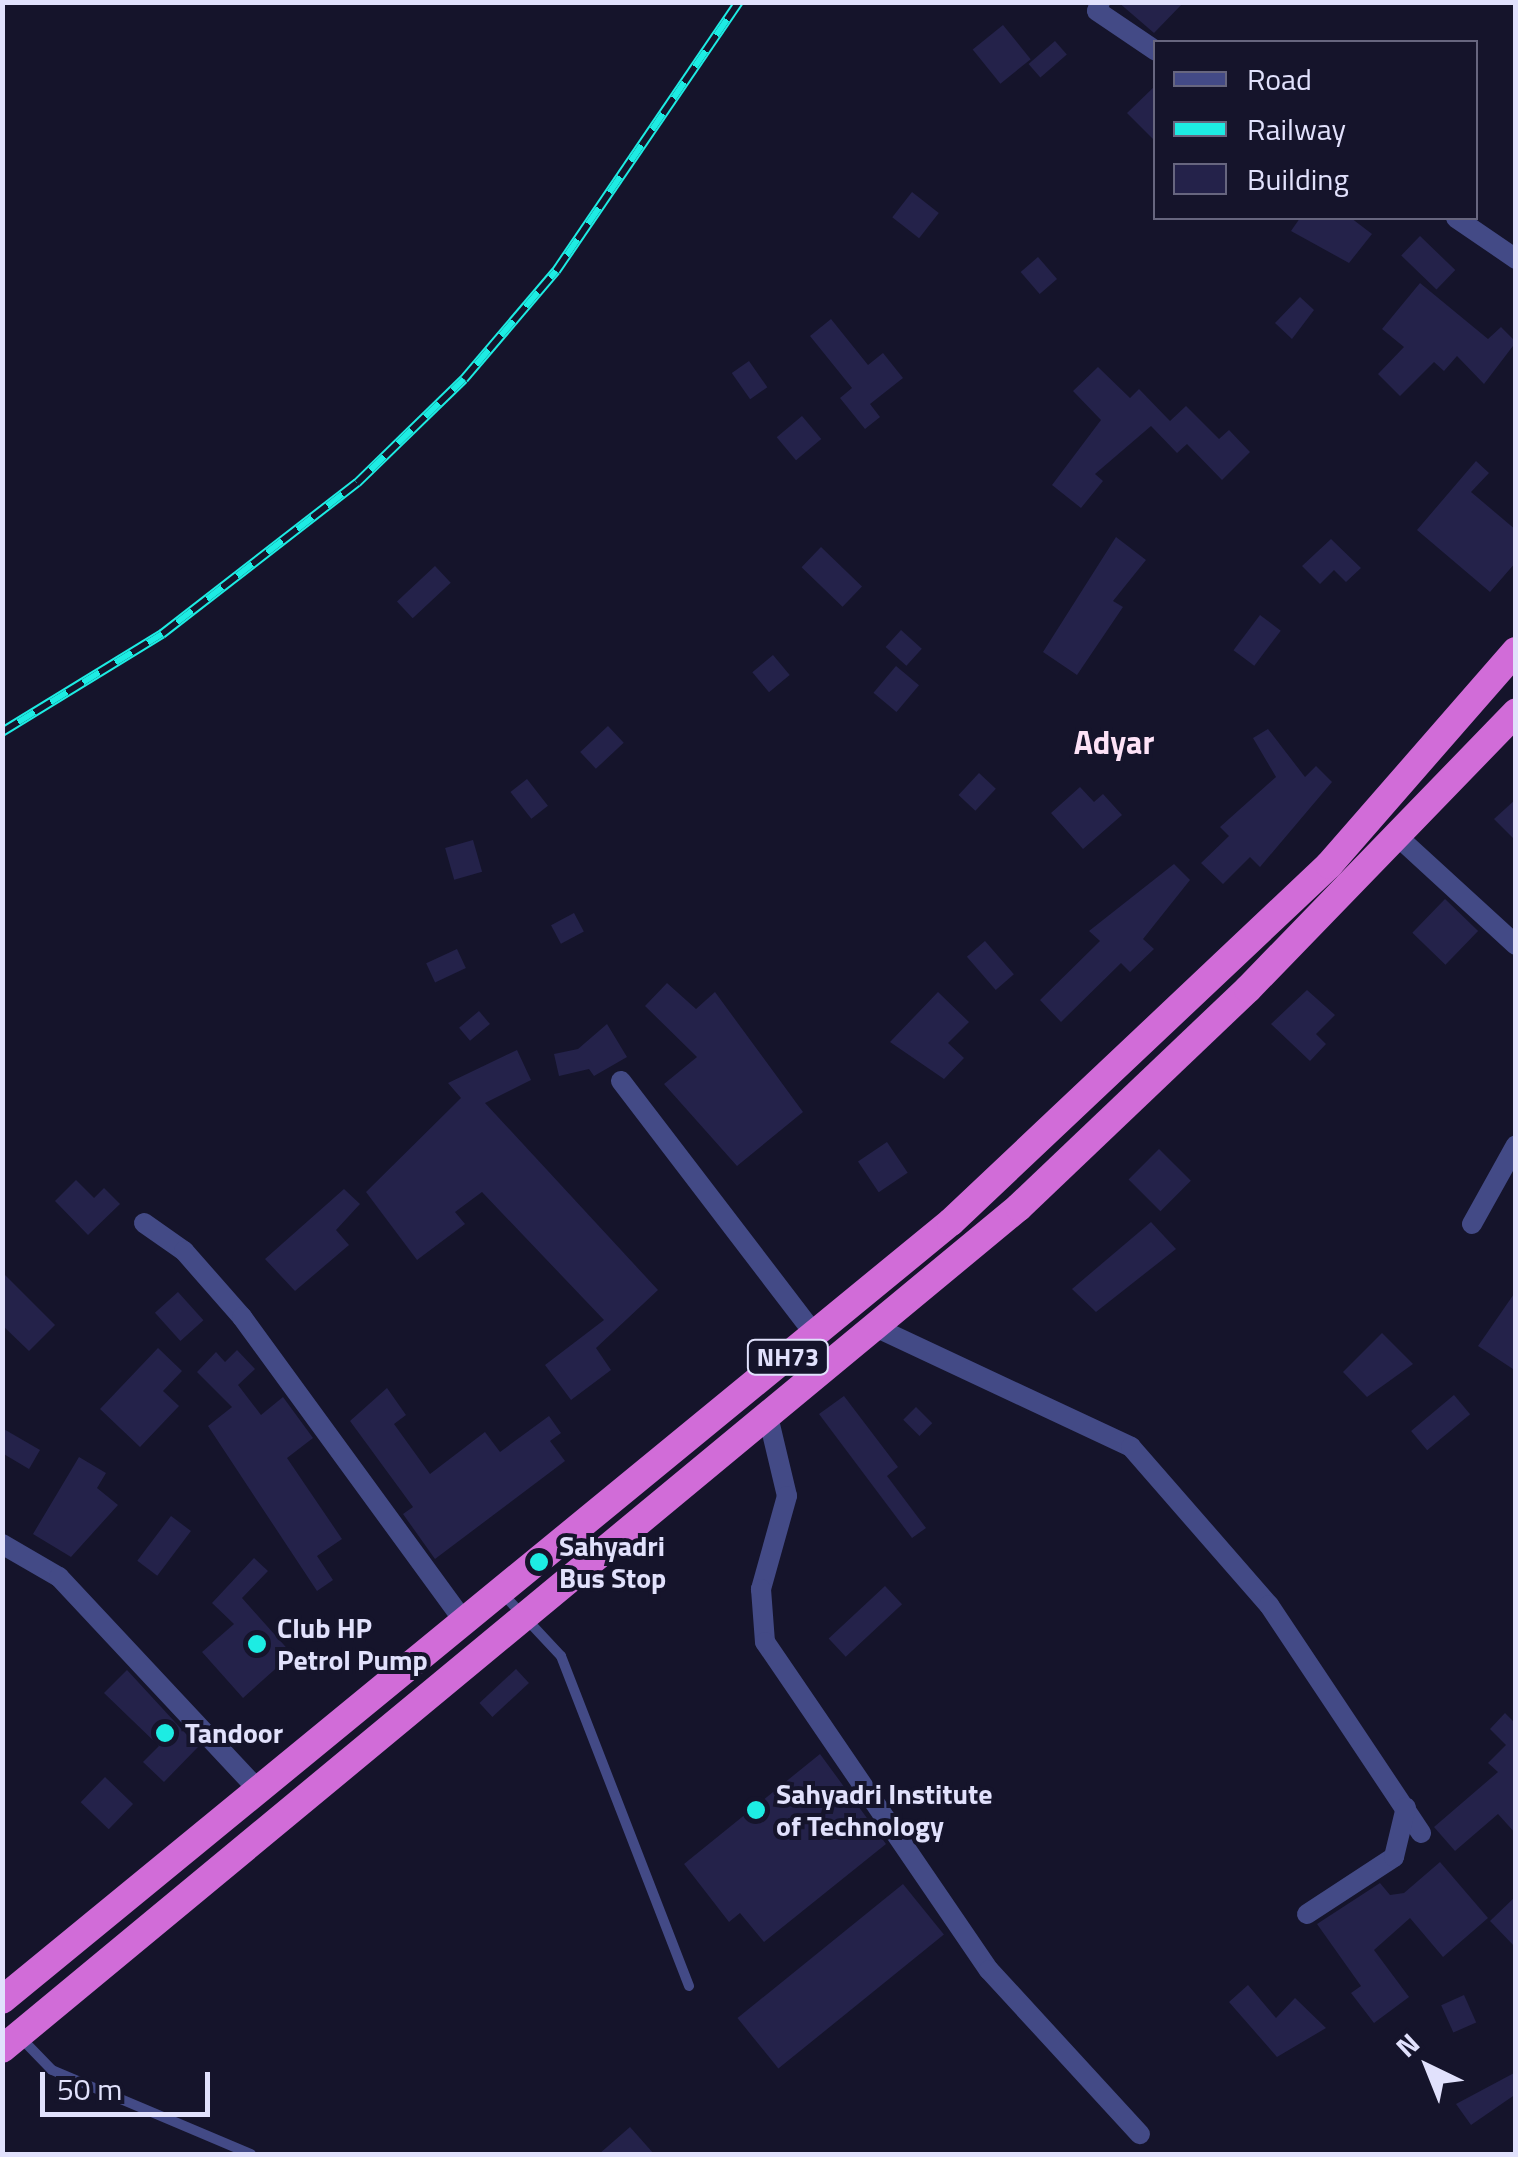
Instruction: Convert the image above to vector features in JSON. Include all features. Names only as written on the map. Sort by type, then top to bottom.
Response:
[{"type":"highway","name":"NH73","points":[[10,2042],[815,1335],[951,1222],[1328,865],[1516,650]]},
{"type":"highway","name":"NH73","points":[[2,2000],[465,1622],[512,1603],[767,1412],[1034,1193],[1397,836],[1516,712]]},
{"type":"street","points":[[1100,2],[1097,12],[1153,50]]},
{"type":"street","points":[[1459,220],[1516,259]]},
{"type":"street","points":[[1397,836],[1516,944]]},
{"type":"street","points":[[622,1081],[815,1335]]},
{"type":"street","points":[[1472,1224],[1516,1146]]},
{"type":"street","points":[[144,1224],[184,1251],[242,1316],[465,1622]]},
{"type":"street","points":[[873,1326],[1132,1447],[1269,1606],[1422,1833]]},
{"type":"street","points":[[767,1412],[787,1496],[761,1590],[764,1642],[989,1970],[1140,2134]]},
{"type":"street","points":[[2,1544],[58,1577],[258,1791]]},
{"type":"street","points":[[1307,1914],[1394,1857],[1406,1807]]},
{"type":"lane","points":[[512,1603],[561,1656],[689,1986]]},
{"type":"lane","points":[[10,2042],[52,2070],[251,2154]]},
{"type":"building","points":[[1118,2],[1184,2],[1154,33]]},
{"type":"building","points":[[1003,25],[1031,59],[1000,84],[973,50]]},
{"type":"building","points":[[1055,41],[1067,55],[1040,78],[1029,64]]},
{"type":"building","points":[[1153,88],[1153,139],[1127,113]]},
{"type":"building","points":[[912,192],[939,213],[919,238],[892,217]]},
{"type":"building","points":[[1299,220],[1354,220],[1372,234],[1349,263],[1291,231]]},
{"type":"building","points":[[1420,236],[1455,270],[1436,289],[1401,255]]},
{"type":"building","points":[[1038,257],[1057,279],[1040,294],[1021,272]]},
{"type":"building","points":[[1420,283],[1488,339],[1501,327],[1516,342],[1484,384],[1457,356],[1444,371],[1434,362],[1400,396],[1378,374],[1404,347],[1382,329]]},
{"type":"building","points":[[1300,297],[1314,310],[1292,339],[1275,323]]},
{"type":"building","points":[[831,319],[868,365],[883,353],[903,378],[870,404],[880,417],[865,429],[840,398],[852,388],[810,336]]},
{"type":"building","points":[[749,361],[767,387],[750,399],[732,373]]},
{"type":"building","points":[[1098,367],[1130,398],[1139,389],[1170,421],[1186,406],[1219,439],[1229,430],[1250,452],[1222,480],[1187,444],[1177,453],[1151,426],[1095,474],[1103,481],[1081,508],[1052,485],[1101,420],[1073,391]]},
{"type":"building","points":[[802,416],[821,439],[796,460],[777,437]]},
{"type":"building","points":[[1476,461],[1489,473],[1471,492],[1516,530],[1516,562],[1490,592],[1417,530]]},
{"type":"building","points":[[1116,537],[1146,560],[1113,601],[1123,607],[1077,675],[1043,652]]},
{"type":"building","points":[[1331,539],[1361,568],[1346,582],[1334,570],[1320,584],[1302,566]]},
{"type":"building","points":[[821,547],[862,587],[843,607],[802,567]]},
{"type":"building","points":[[435,566],[451,583],[413,618],[397,601]]},
{"type":"building","points":[[1260,615],[1281,631],[1254,666],[1234,650]]},
{"type":"building","points":[[901,630],[922,649],[906,666],[886,647]]},
{"type":"building","points":[[773,655],[790,675],[769,692],[752,672]]},
{"type":"building","points":[[896,666],[919,685],[896,712],[874,693]]},
{"type":"building","points":[[608,726],[624,743],[596,769],[580,752]]},
{"type":"building","points":[[1268,729],[1305,777],[1316,766],[1332,782],[1260,867],[1250,857],[1223,884],[1201,863],[1229,836],[1220,827],[1276,777],[1253,738]]},
{"type":"building","points":[[979,773],[996,789],[975,811],[959,795]]},
{"type":"building","points":[[527,779],[548,806],[531,819],[510,792]]},
{"type":"building","points":[[1080,787],[1094,802],[1103,794],[1122,815],[1083,849],[1051,813]]},
{"type":"building","points":[[1516,799],[1516,841],[1494,819]]},
{"type":"building","points":[[473,840],[482,872],[454,880],[445,848]]},
{"type":"building","points":[[1174,864],[1190,880],[1143,939],[1154,949],[1130,972],[1121,963],[1061,1022],[1040,1000],[1100,941],[1089,931]]},
{"type":"building","points":[[1445,899],[1478,931],[1445,965],[1412,933]]},
{"type":"building","points":[[574,913],[584,932],[561,944],[551,925]]},
{"type":"building","points":[[985,941],[1014,974],[996,990],[967,957]]},
{"type":"building","points":[[457,949],[466,968],[435,982],[426,963]]},
{"type":"building","points":[[667,983],[696,1009],[715,992],[803,1112],[737,1166],[664,1084],[697,1057],[645,1006]]},
{"type":"building","points":[[1307,990],[1335,1015],[1316,1034],[1326,1044],[1310,1061],[1271,1024]]},
{"type":"building","points":[[938,992],[969,1022],[948,1043],[964,1058],[944,1079],[890,1042]]},
{"type":"building","points":[[479,1011],[490,1024],[470,1041],[459,1028]]},
{"type":"building","points":[[607,1024],[627,1057],[594,1076],[589,1069],[559,1076],[554,1054],[578,1049]]},
{"type":"building","points":[[517,1050],[531,1080],[485,1103],[658,1290],[596,1348],[611,1370],[571,1400],[545,1365],[604,1320],[482,1192],[455,1212],[465,1224],[417,1260],[366,1192],[461,1098],[448,1083]]},
{"type":"building","points":[[887,1142],[908,1173],[879,1192],[858,1162]]},
{"type":"building","points":[[1159,1149],[1191,1181],[1160,1211],[1129,1179]]},
{"type":"building","points":[[76,1180],[94,1198],[104,1188],[120,1204],[88,1235],[55,1201]]},
{"type":"building","points":[[344,1189],[360,1204],[336,1230],[349,1245],[295,1291],[265,1259]]},
{"type":"building","points":[[1151,1222],[1176,1249],[1096,1312],[1072,1289]]},
{"type":"building","points":[[2,1272],[55,1325],[29,1351],[2,1325]]},
{"type":"building","points":[[1516,1291],[1516,1371],[1478,1346]]},
{"type":"building","points":[[178,1292],[203,1320],[180,1341],[155,1313]]},
{"type":"building","points":[[1382,1333],[1413,1364],[1367,1397],[1343,1372]]},
{"type":"building","points":[[158,1348],[182,1371],[163,1391],[179,1406],[140,1447],[100,1409]]},
{"type":"building","points":[[237,1350],[255,1369],[238,1385],[261,1415],[283,1397],[313,1438],[287,1458],[342,1539],[317,1556],[333,1580],[317,1591],[208,1426],[232,1407],[197,1372],[216,1352],[225,1362]]},
{"type":"building","points":[[387,1388],[406,1415],[394,1424],[430,1474],[485,1432],[500,1452],[549,1416],[561,1433],[550,1441],[565,1461],[435,1559],[403,1514],[413,1507],[350,1421]]},
{"type":"building","points":[[1454,1395],[1470,1414],[1427,1450],[1411,1431]]},
{"type":"building","points":[[844,1396],[898,1467],[887,1476],[926,1528],[912,1538],[819,1414]]},
{"type":"building","points":[[916,1407],[932,1423],[920,1436],[903,1420]]},
{"type":"building","points":[[2,1428],[40,1450],[29,1469],[2,1453]]},
{"type":"building","points":[[79,1457],[106,1473],[97,1488],[118,1505],[71,1557],[33,1534]]},
{"type":"building","points":[[171,1516],[191,1531],[157,1576],[137,1561]]},
{"type":"building","points":[[254,1558],[268,1571],[242,1598],[292,1654],[243,1698],[202,1652],[234,1624],[212,1603]]},
{"type":"building","points":[[885,1586],[902,1604],[846,1657],[829,1639]]},
{"type":"building","points":[[516,1669],[529,1683],[492,1717],[479,1703]]},
{"type":"building","name":"Tandoor","points":[[127,1670],[198,1747],[164,1782],[143,1762],[159,1746],[104,1693]]},
{"type":"building","points":[[1505,1713],[1516,1724],[1516,1834],[1498,1814],[1455,1851],[1434,1827],[1498,1772],[1488,1763],[1506,1745],[1490,1729]]},
{"type":"building","points":[[820,1754],[886,1844],[764,1942],[740,1913],[729,1922],[684,1864]]},
{"type":"building","points":[[105,1777],[133,1804],[109,1829],[81,1802]]},
{"type":"building","points":[[1440,1862],[1488,1918],[1443,1957],[1410,1918],[1374,1950],[1409,1997],[1374,2023],[1351,1993],[1361,1986],[1317,1924],[1380,1883],[1390,1895],[1404,1893]]},
{"type":"building","points":[[903,1884],[944,1935],[778,2069],[737,2018]]},
{"type":"building","points":[[1516,1896],[1516,1948],[1490,1921]]},
{"type":"building","points":[[1248,1985],[1276,2018],[1295,1998],[1326,2028],[1277,2057],[1229,2002]]},
{"type":"building","points":[[1464,1995],[1476,2022],[1453,2033],[1441,2005]]},
{"type":"building","points":[[1516,2072],[1516,2094],[1471,2125],[1456,2104]]},
{"type":"building","points":[[630,2127],[654,2154],[599,2154]]},
{"type":"railway","points":[[2,732],[162,634],[357,483],[464,379],[556,271],[739,2]]},
{"type":"place","name":"Sahyadri Bus Stop","points":[[539,1562]]},
{"type":"place","name":"Club HP Petrol Pump","points":[[257,1644]]},
{"type":"place","name":"Tandoor","points":[[165,1733]]},
{"type":"place","name":"Sahyadri Institute of Technology","points":[[756,1810]]},
{"type":"district","name":"Adyar","points":[[1114,742]]}]
